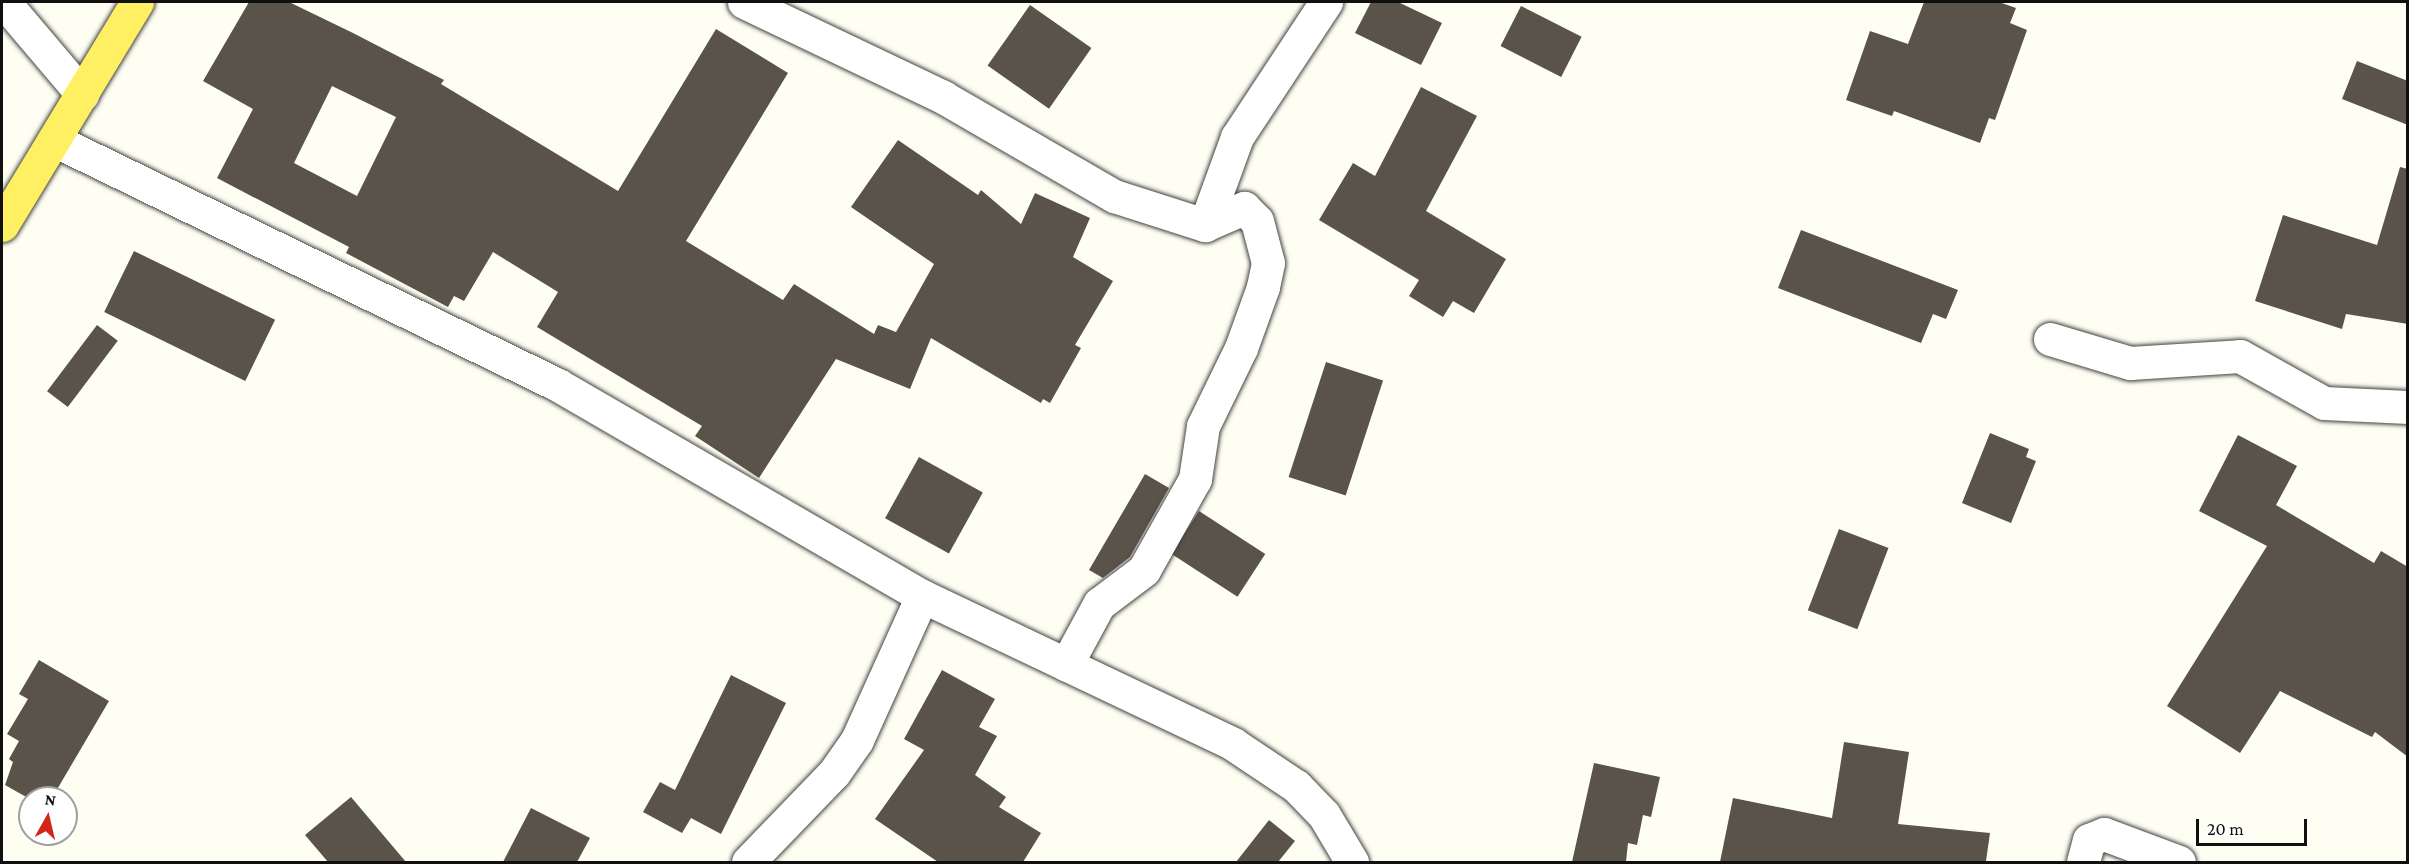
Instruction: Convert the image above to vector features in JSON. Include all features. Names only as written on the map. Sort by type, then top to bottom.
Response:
[{"type":"main road","points":[[2,225],[137,2]]},
{"type":"street","points":[[4,2],[82,94]]},
{"type":"street","points":[[744,2],[943,97],[1114,196],[1205,225],[1244,208],[1257,221],[1268,263],[1263,288],[1241,348],[1203,426],[1195,479],[1144,570],[1099,604],[1066,666]]},
{"type":"street","points":[[1205,225],[1237,136],[1326,2]]},
{"type":"street","points":[[54,140],[558,385],[922,596],[1265,762],[1324,815],[1352,862]]},
{"type":"street","points":[[2050,339],[2130,363],[2240,356],[2324,403],[2408,407]]},
{"type":"street","points":[[748,862],[834,773],[856,740],[922,596]]},
{"type":"street","points":[[2083,862],[2088,840],[2104,834],[2179,862]]},
{"type":"building","points":[[249,2],[289,2],[444,80],[441,84],[618,191],[716,29],[788,73],[686,241],[783,300],[794,284],[874,334],[878,325],[896,332],[934,264],[851,207],[898,140],[978,195],[981,190],[1021,224],[1035,193],[1090,218],[1073,257],[1113,281],[1075,345],[1081,348],[1050,403],[1043,399],[1041,403],[931,338],[910,389],[836,359],[759,478],[695,436],[702,426],[537,327],[558,292],[493,252],[464,301],[454,296],[448,307],[346,253],[349,247],[217,178],[253,109],[203,81]],"holes":[[[332,86],[396,117],[357,196],[294,163]]]},
{"type":"building","points":[[1371,2],[1398,2],[1442,23],[1421,65],[1355,33]]},
{"type":"building","points":[[1924,2],[1999,2],[2016,8],[2010,23],[2027,30],[1995,120],[1989,118],[1980,143],[1894,111],[1892,116],[1846,100],[1870,31],[1908,44]]},
{"type":"building","points":[[1030,5],[1091,48],[1049,109],[988,66]]},
{"type":"building","points":[[1521,6],[1582,37],[1561,77],[1501,46]]},
{"type":"building","points":[[2357,61],[2408,81],[2408,125],[2342,99]]},
{"type":"building","points":[[1421,87],[1477,116],[1426,211],[1506,259],[1474,313],[1453,301],[1443,317],[1409,296],[1419,280],[1319,220],[1353,163],[1375,176]]},
{"type":"building","points":[[2400,167],[2408,169],[2408,324],[2346,314],[2342,329],[2255,301],[2283,215],[2377,245]]},
{"type":"building","points":[[1801,230],[1958,290],[1946,319],[1933,314],[1921,343],[1778,288]]},
{"type":"building","points":[[134,251],[275,320],[245,381],[104,312]]},
{"type":"building","points":[[97,325],[118,341],[68,407],[47,391]]},
{"type":"building","points":[[1326,362],[1383,381],[1346,496],[1289,477]]},
{"type":"building","points":[[1990,433],[2029,449],[2026,457],[2036,461],[2011,523],[1962,503]]},
{"type":"building","points":[[2238,435],[2297,466],[2276,505],[2374,563],[2381,551],[2408,567],[2408,757],[2375,732],[2372,737],[2280,691],[2240,753],[2167,706],[2267,546],[2199,511]]},
{"type":"building","points":[[919,457],[983,492],[949,554],[885,518]]},
{"type":"building","points":[[1145,474],[1169,488],[1130,557],[1103,578],[1089,570]]},
{"type":"building","points":[[1199,511],[1265,554],[1237,597],[1171,554]]},
{"type":"building","points":[[1839,529],[1888,548],[1857,629],[1808,610]]},
{"type":"building","points":[[39,660],[109,701],[59,786],[18,786],[18,792],[5,785],[13,762],[9,759],[19,741],[7,734],[28,699],[19,694]]},
{"type":"building","points":[[942,670],[995,699],[979,727],[997,736],[975,775],[1006,797],[999,807],[1041,833],[1023,862],[938,862],[875,819],[924,750],[904,739]]},
{"type":"building","points":[[731,675],[786,703],[721,834],[691,818],[682,833],[643,812],[660,782],[675,790]]},
{"type":"building","points":[[1844,742],[1909,752],[1898,824],[1990,833],[1986,861],[1720,862],[1733,798],[1832,818]]},
{"type":"building","points":[[1594,763],[1660,777],[1651,817],[1643,815],[1637,845],[1628,843],[1626,862],[1572,862]]},
{"type":"building","points":[[351,797],[406,862],[328,862],[305,835]]},
{"type":"building","points":[[531,808],[590,838],[577,862],[503,862]]},
{"type":"building","points":[[1269,820],[1295,841],[1278,862],[1236,862]]}]
